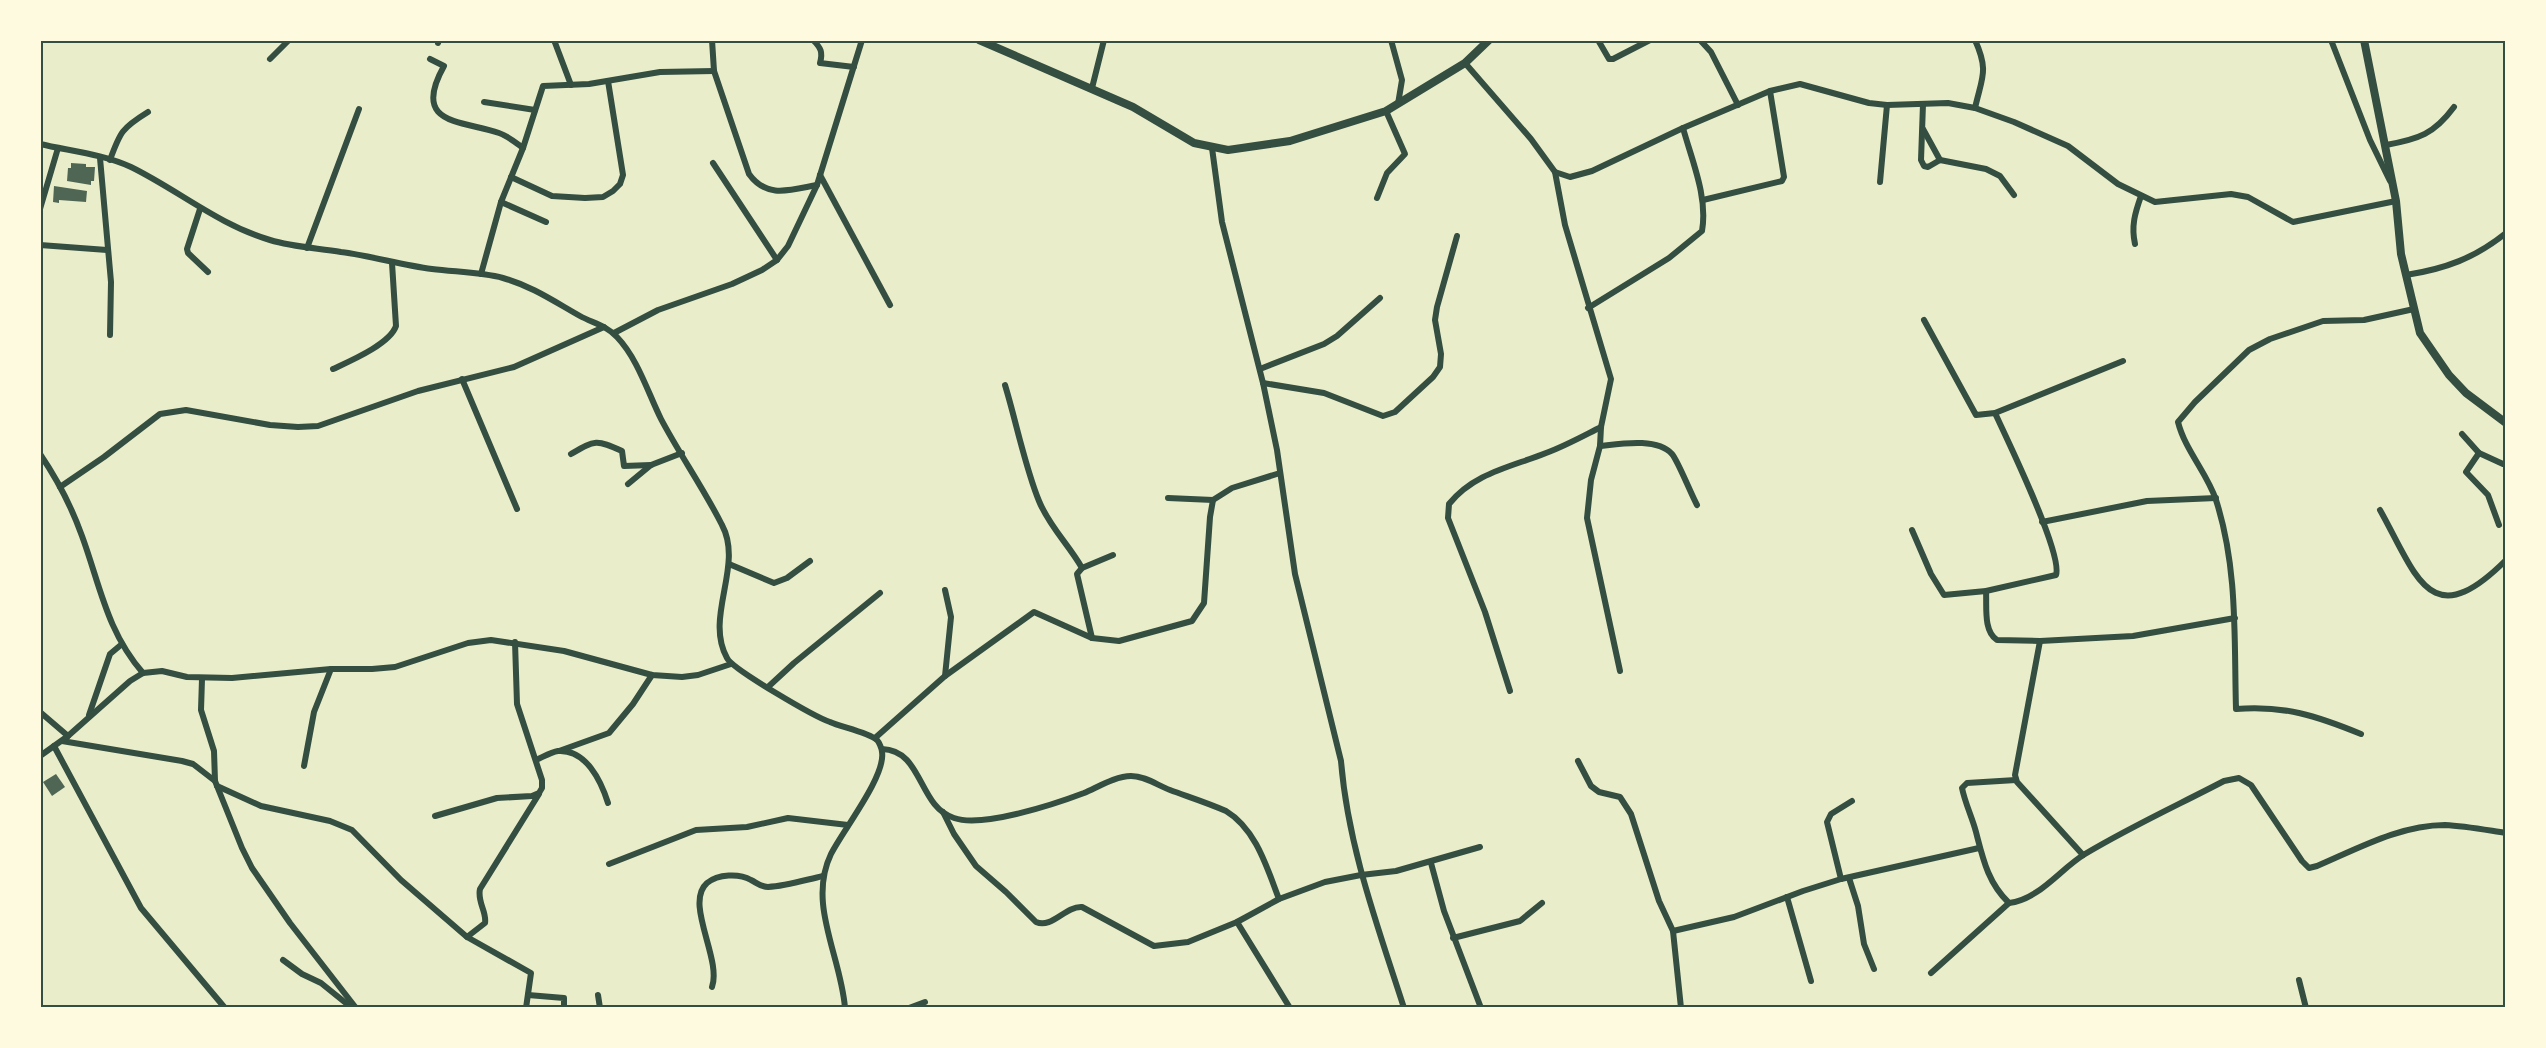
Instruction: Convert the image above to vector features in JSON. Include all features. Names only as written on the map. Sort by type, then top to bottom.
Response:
[{"type":"street","points":[[270,59],[289,40]]},
{"type":"street","points":[[554,40],[572,85]]},
{"type":"street","points":[[712,40],[714,71],[748,174],[762,188],[772,190],[817,185]]},
{"type":"street","points":[[813,40],[821,47],[820,63],[854,67]]},
{"type":"street","points":[[614,333],[658,310],[732,284],[777,260],[788,246],[817,185],[862,40]]},
{"type":"street","points":[[980,40],[1133,107],[1194,143],[1228,150],[1290,141],[1386,111],[1465,63],[1489,40]]},
{"type":"street","points":[[1092,88],[1104,40]]},
{"type":"street","points":[[1391,40],[1402,80],[1398,104]]},
{"type":"street","points":[[1598,40],[1609,58],[1613,59],[1650,40]]},
{"type":"street","points":[[1700,40],[1711,52],[1738,105]]},
{"type":"street","points":[[1975,40],[1984,60],[1984,68],[1975,108]]},
{"type":"street","points":[[2331,40],[2370,140],[2394,189]]},
{"type":"street","points":[[2364,40],[2394,189],[2401,254],[2420,333],[2449,375],[2466,393],[2505,423]]},
{"type":"street","points":[[430,59],[444,66],[436,81],[432,97],[435,108],[449,120],[501,134],[523,148]]},
{"type":"street","points":[[1465,63],[1531,139],[1555,172],[1565,225],[1588,308],[1606,355],[1611,379],[1601,427],[1600,446],[1591,480],[1587,518],[1620,671]]},
{"type":"street","points":[[481,274],[501,202],[523,148],[543,86],[608,81],[660,72],[714,71]]},
{"type":"street","points":[[511,177],[552,196],[603,197],[620,184],[623,174],[608,81]]},
{"type":"street","points":[[1555,172],[1570,177],[1592,171],[1683,128],[1770,91],[1800,84],[1869,103],[1887,105],[1948,103],[1975,108],[2068,146],[2118,184],[2155,202],[2231,194],[2248,197],[2293,222],[2396,201]]},
{"type":"street","points":[[1703,200],[1782,181],[1784,177],[1779,137],[1770,91]]},
{"type":"street","points":[[484,102],[535,110]]},
{"type":"street","points":[[1923,104],[1921,160],[1924,166],[1928,167],[1940,160],[1986,169],[2000,177],[2014,195]]},
{"type":"street","points":[[1880,182],[1887,105]]},
{"type":"street","points":[[2386,145],[2409,141],[2426,134],[2440,125],[2454,106]]},
{"type":"street","points":[[307,248],[359,109]]},
{"type":"street","points":[[1377,198],[1387,173],[1405,154],[1386,111]]},
{"type":"street","points":[[110,160],[122,130],[148,112]]},
{"type":"street","points":[[1922,127],[1940,160]]},
{"type":"street","points":[[1588,308],[1691,243],[1702,231],[1705,216],[1703,200],[1683,128]]},
{"type":"street","points":[[40,144],[131,167],[200,209],[270,240],[392,263],[500,277],[525,286],[614,333],[627,352],[662,422],[702,485],[726,531],[730,544],[729,564],[723,593],[720,627],[726,658],[731,664],[817,717],[875,738],[882,749],[883,759],[878,774],[831,854],[823,876],[823,910],[836,958],[845,1008]]},
{"type":"street","points":[[40,209],[58,148]]},
{"type":"street","points":[[1212,148],[1222,222],[1263,383],[1296,574],[1341,762],[1361,875],[1404,1008]]},
{"type":"street","points":[[100,158],[111,282],[110,334]]},
{"type":"street","points":[[713,163],[777,260]]},
{"type":"street","points":[[820,174],[890,305]]},
{"type":"street","points":[[2135,244],[2132,232],[2133,219],[2141,196]]},
{"type":"street","points":[[501,202],[546,222]]},
{"type":"street","points":[[200,209],[187,249],[188,253],[208,273]]},
{"type":"street","points":[[2406,275],[2438,270],[2484,250],[2505,233]]},
{"type":"street","points":[[1263,383],[1324,393],[1383,416],[1395,412],[1433,377],[1440,367],[1441,354],[1435,320],[1457,236]]},
{"type":"street","points":[[40,244],[107,250]]},
{"type":"street","points":[[333,369],[386,340],[394,332],[396,326],[392,263]]},
{"type":"street","points":[[1260,369],[1324,344],[1352,325],[1380,298]]},
{"type":"street","points":[[2361,734],[2320,717],[2280,708],[2236,710],[2235,618],[2231,566],[2216,498],[2178,422],[2195,402],[2249,350],[2270,339],[2323,321],[2364,320],[2414,309]]},
{"type":"street","points":[[1924,320],[1976,415],[1995,413],[2123,361]]},
{"type":"street","points":[[60,487],[104,457],[151,419],[169,411],[186,410],[270,425],[318,426],[418,391],[531,360],[604,327]]},
{"type":"street","points":[[462,379],[517,509]]},
{"type":"street","points":[[1005,385],[1039,501],[1052,526],[1069,546],[1082,568]]},
{"type":"street","points":[[1912,530],[1931,574],[1944,595],[1986,591],[2056,575],[2057,565],[2042,522],[1995,413]]},
{"type":"street","points":[[1510,691],[1485,612],[1448,518],[1449,504],[1470,483],[1512,464],[1546,453],[1601,427]]},
{"type":"street","points":[[2462,434],[2479,453],[2505,463]]},
{"type":"street","points":[[571,454],[593,442],[599,442],[622,451],[624,466],[651,465]]},
{"type":"street","points":[[1600,446],[1638,442],[1663,448],[1672,454],[1697,505]]},
{"type":"street","points":[[628,484],[651,465],[682,453]]},
{"type":"street","points":[[2479,453],[2466,472],[2488,495],[2499,525]]},
{"type":"street","points":[[40,454],[60,487],[82,536],[106,612],[122,644],[143,673]]},
{"type":"street","points":[[40,471],[50,468]]},
{"type":"street","points":[[1168,498],[1213,500],[1232,488],[1280,473]]},
{"type":"street","points":[[2042,522],[2147,501],[2216,498]]},
{"type":"street","points":[[875,738],[945,676],[1034,612],[1092,638],[1119,641],[1192,621],[1204,603],[1209,517],[1213,500]]},
{"type":"street","points":[[2380,510],[2425,587],[2439,596],[2459,595],[2477,587],[2505,560]]},
{"type":"street","points":[[1092,638],[1076,577],[1082,568],[1113,555]]},
{"type":"street","points":[[729,564],[774,583],[787,578],[810,561]]},
{"type":"street","points":[[945,590],[951,617],[945,676]]},
{"type":"street","points":[[1986,591],[1988,629],[1996,640],[2040,641],[2133,636],[2235,618]]},
{"type":"street","points":[[768,687],[880,593]]},
{"type":"street","points":[[40,756],[65,738],[130,681],[143,673],[162,671],[202,679],[395,666],[468,643],[491,640],[564,651],[652,675],[682,677],[698,675],[731,664]]},
{"type":"street","points":[[2040,641],[2014,768],[2016,780],[2083,855]]},
{"type":"street","points":[[466,937],[484,923],[485,918],[478,896],[480,889],[542,788],[542,780],[517,704],[515,642]]},
{"type":"street","points":[[89,716],[110,654],[122,644]]},
{"type":"street","points":[[304,766],[314,712],[331,669]]},
{"type":"street","points":[[536,760],[609,733],[633,704],[652,675]]},
{"type":"street","points":[[202,679],[201,710],[214,751],[216,784],[234,830],[252,868],[313,955],[354,1008]]},
{"type":"street","points":[[40,712],[65,738],[193,764],[216,784],[261,806],[330,821],[352,830],[401,880],[466,937],[531,973],[526,1008]]},
{"type":"street","points":[[54,746],[141,908],[225,1008]]},
{"type":"street","points":[[882,749],[891,749],[906,758],[976,866],[1036,922],[1042,925],[1071,909],[1083,907],[1154,945],[1188,942],[1238,922],[1279,899],[1325,882],[1396,871],[1431,863],[1480,847]]},
{"type":"street","points":[[559,751],[576,756],[590,766],[603,787],[608,803]]},
{"type":"street","points":[[1578,762],[1591,786],[1599,792],[1620,797],[1626,804],[1659,901],[1673,931],[1682,1008]]},
{"type":"street","points":[[943,812],[954,818],[988,819],[1080,794],[1124,777],[1144,778],[1238,818],[1245,826],[1264,861],[1279,899]]},
{"type":"street","points":[[1931,973],[2009,903],[2024,899],[2045,886],[2083,855],[2224,781],[2239,778],[2251,785],[2309,868],[2373,842],[2424,826],[2446,825],[2505,833]]},
{"type":"street","points":[[2009,903],[2002,897],[1983,863],[1963,785],[1995,780],[2016,780]]},
{"type":"street","points":[[435,816],[497,798],[532,796],[539,793]]},
{"type":"street","points":[[1841,879],[1827,822],[1832,814],[1852,801]]},
{"type":"street","points":[[609,864],[706,828],[747,827],[788,818],[848,825]]},
{"type":"street","points":[[1673,931],[1734,917],[1841,879],[1979,848]]},
{"type":"street","points":[[1431,863],[1453,938],[1481,1008]]},
{"type":"street","points":[[712,987],[715,971],[699,909],[705,884],[716,878],[740,876],[767,887],[823,876]]},
{"type":"street","points":[[1849,878],[1858,906],[1863,944],[1874,969]]},
{"type":"street","points":[[1787,897],[1811,981]]},
{"type":"street","points":[[1453,938],[1520,921],[1542,903]]},
{"type":"street","points":[[1238,922],[1290,1008]]},
{"type":"street","points":[[283,960],[302,974],[321,983],[354,1008]]},
{"type":"street","points":[[2299,980],[2306,1008]]},
{"type":"street","points":[[528,995],[562,998],[565,1000],[564,1008]]},
{"type":"street","points":[[598,995],[600,1008]]},
{"type":"street","points":[[909,1008],[925,1002]]},
{"type":"building","points":[[71,163],[95,167],[94,181],[91,181],[91,185],[67,181],[68,168],[71,168]]},
{"type":"building","points":[[54,186],[87,191],[86,202],[59,200],[59,203],[53,202]]},
{"type":"building","points":[[56,774],[65,787],[52,796],[43,782]]}]
